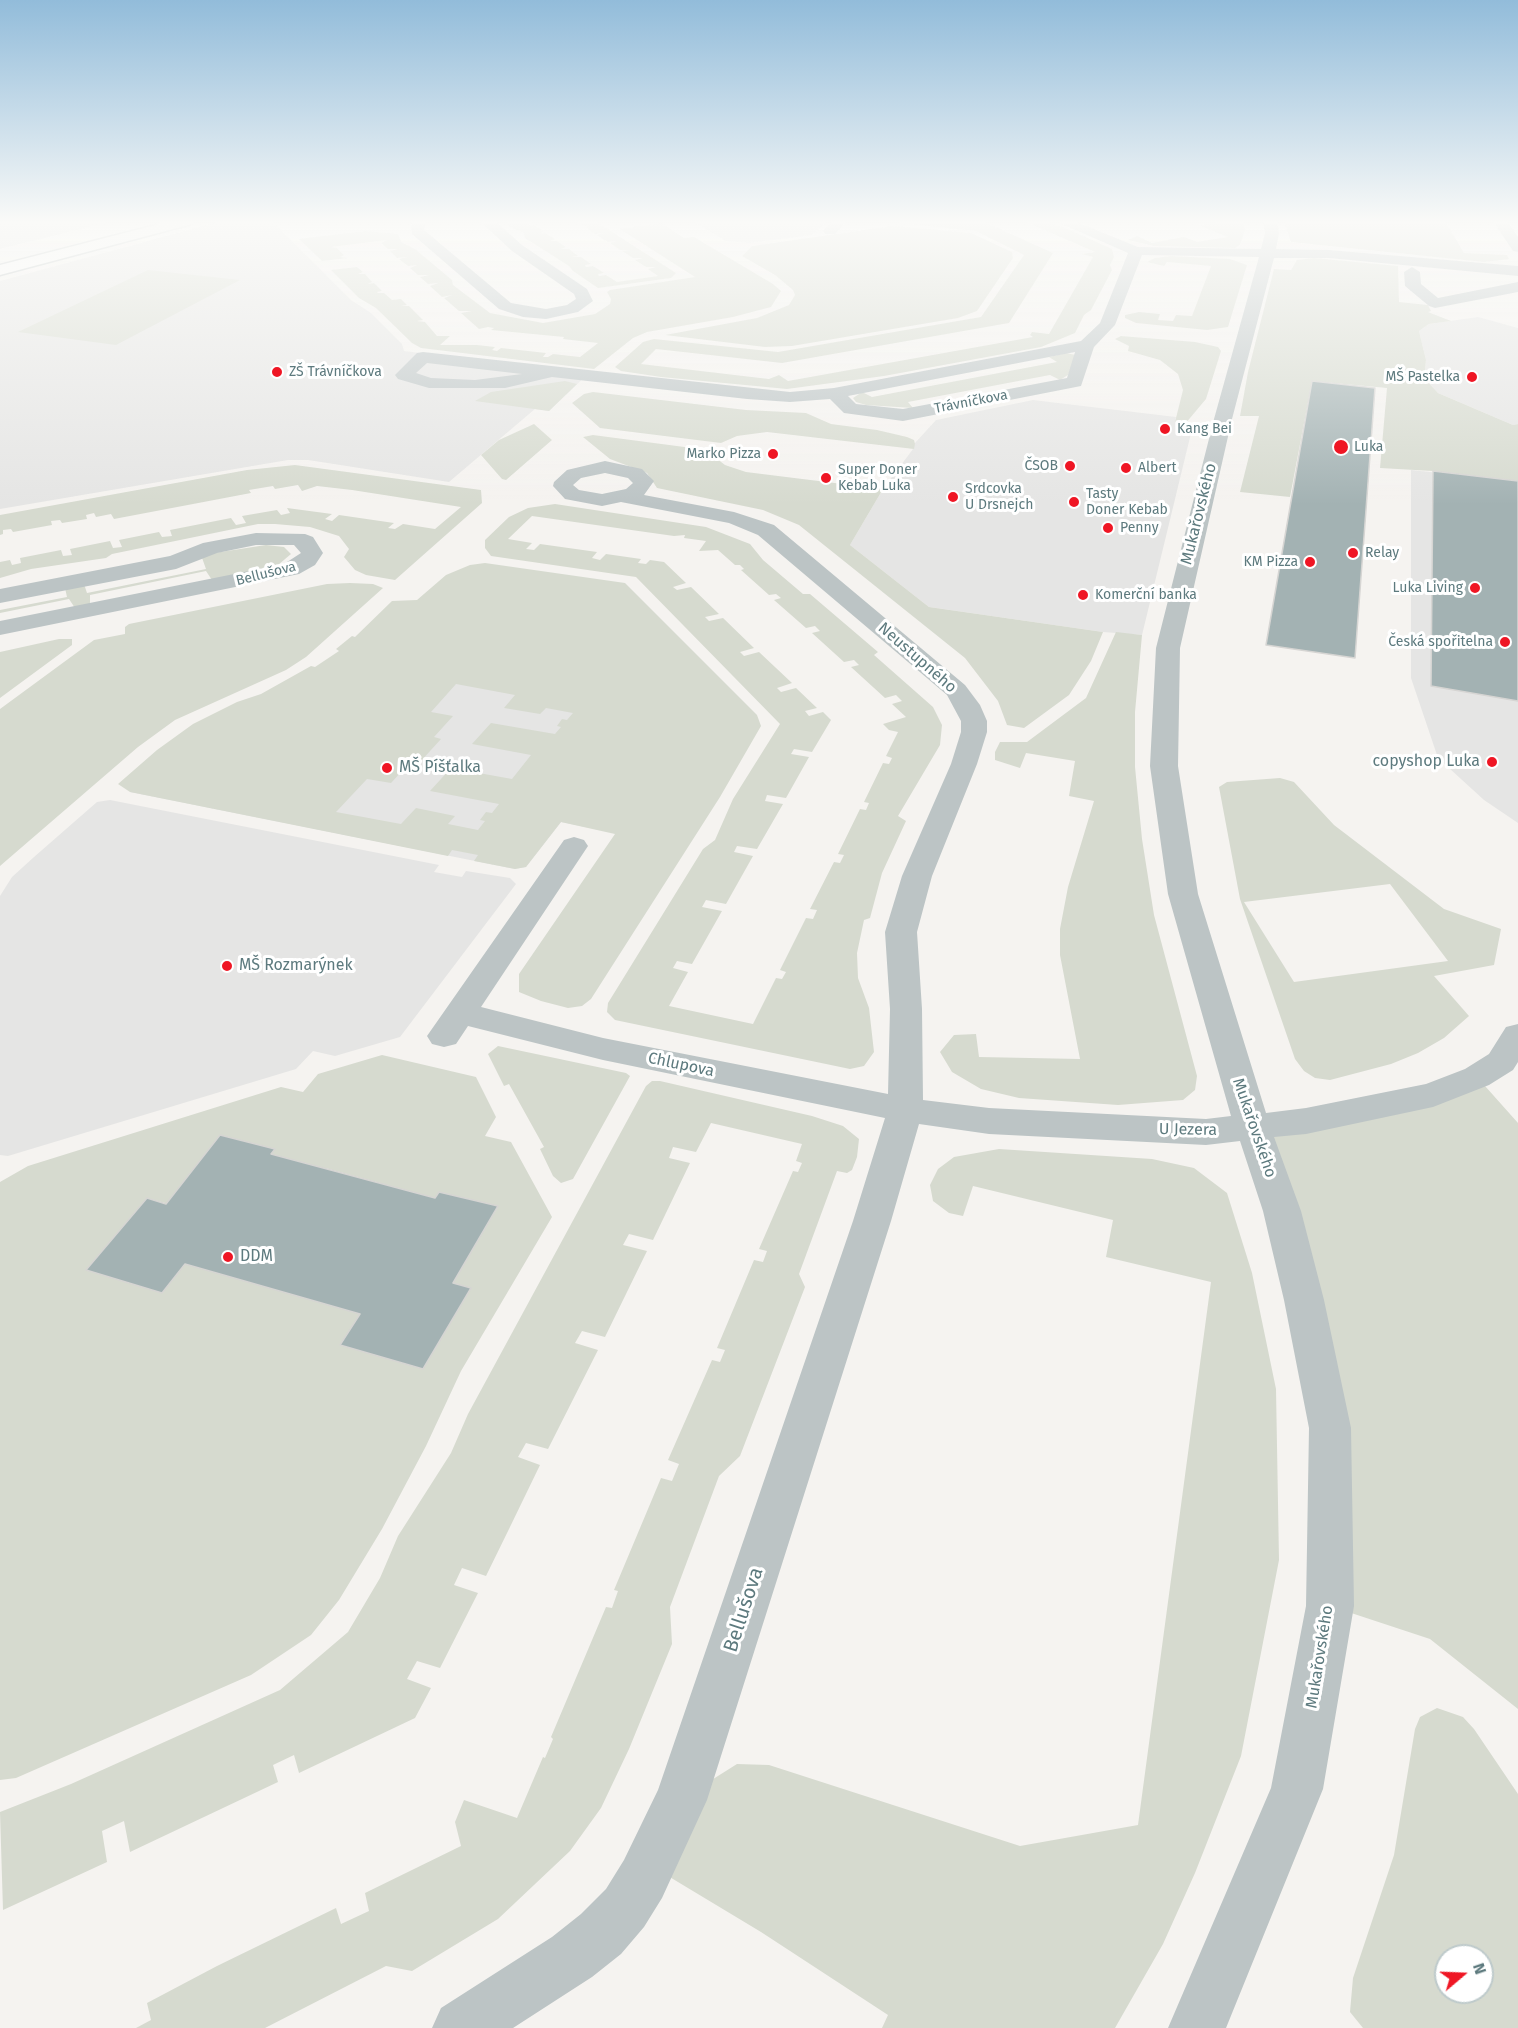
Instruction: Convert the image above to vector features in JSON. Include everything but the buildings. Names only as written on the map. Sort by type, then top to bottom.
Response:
[{"type":"street","name":"Trávníčkova","points":[[834,393],[851,409],[903,415],[1075,382],[1086,345],[1107,325],[1111,316]]},
{"type":"street","name":"Mukařovského","points":[[1197,2028],[1297,1789],[1330,1606],[1330,1428],[1302,1288],[1282,1211],[1235,1076],[1184,894],[1164,766],[1170,638],[1223,419],[1238,370],[1243,340],[1252,316]]},
{"type":"street","points":[[550,372],[493,385],[429,383],[404,375],[423,357],[790,397],[834,393],[1086,345]]},
{"type":"street","name":"Neustupného","points":[[624,497],[734,518],[766,530],[939,673],[967,705],[974,721],[973,739],[917,876],[901,932],[906,1009],[905,1110]]},
{"type":"street","name":"Bellušova","points":[[0,596],[176,562],[211,548],[256,539],[297,539],[309,546],[312,553],[308,560],[291,569],[0,628]]},
{"type":"street","name":"Chlupova","points":[[574,846],[452,1024],[603,1049],[905,1110]]},
{"type":"street","name":"U Jezera","points":[[905,1110],[988,1121],[1206,1132],[1254,1128],[1316,1119],[1433,1095],[1477,1077],[1501,1062],[1518,1035]]},
{"type":"street","name":"Bellušova","points":[[461,2028],[572,1957],[601,1934],[624,1908],[647,1870],[681,1800],[872,1221],[905,1110]]},
{"type":"shaded area","points":[[0,316],[374,316],[402,344],[404,351],[588,374],[549,411],[535,409],[449,482],[308,460],[288,460],[0,509]]},
{"type":"shaded area","points":[[52,316],[172,316],[116,345],[18,332]]},
{"type":"shaded area","points":[[384,316],[419,316],[423,320],[417,321],[425,322],[437,336],[450,336],[440,345],[477,345],[495,347],[492,350],[497,351],[501,348],[546,353],[543,357],[553,354],[580,357],[598,343],[563,339],[564,337],[491,330],[494,328],[488,327],[479,329],[464,316],[504,316],[543,323],[586,316],[738,316],[647,332],[633,338],[594,369],[421,348],[412,343]]},
{"type":"shaded area","points":[[763,316],[964,316],[792,346],[765,347],[665,335]]},
{"type":"shaded area","points":[[1014,316],[1009,323],[782,363],[656,349],[641,364],[769,379],[779,375],[788,381],[1033,337],[1030,335],[1032,332],[1049,334],[1059,316],[1084,316],[1075,333],[1041,347],[884,376],[787,389],[661,377],[621,371],[615,367],[643,342],[654,339],[778,352],[981,317]]},
{"type":"shaded area","points":[[1125,316],[1159,316],[1158,320],[1173,321],[1176,316],[1231,316],[1228,327],[1207,330],[1136,323],[1125,318]]},
{"type":"shaded area","points":[[1262,316],[1437,316],[1451,321],[1429,324],[1419,331],[1426,360],[1425,371],[1428,382],[1438,393],[1513,425],[1518,424],[1518,481],[1433,471],[1380,468],[1387,388],[1312,381],[1290,497],[1240,492],[1259,416],[1240,416]]},
{"type":"shaded area","name":"MŠ Pastelka","points":[[1478,317],[1518,328],[1518,424],[1513,425],[1438,393],[1428,382],[1425,371],[1426,360],[1419,331],[1429,324]]},
{"type":"shaded area","points":[[1121,336],[1195,342],[1218,347],[1221,351],[1206,399],[1185,424],[1175,422],[1183,390],[1178,374],[1160,360],[1128,351],[1129,346],[1115,339]]},
{"type":"shaded area","points":[[1066,353],[1076,355],[1068,375],[1060,380],[1050,375],[908,402],[913,408],[866,405],[856,402],[853,398],[862,392],[872,397],[1057,362],[1049,357]]},
{"type":"shaded area","points":[[565,381],[577,384],[549,411],[475,401],[491,392]]},
{"type":"shaded area","points":[[593,392],[746,410],[806,413],[831,424],[877,430],[907,437],[914,440],[915,444],[914,449],[767,432],[737,436],[721,443],[600,428],[572,403],[584,394]]},
{"type":"shaded area","points":[[1033,400],[1176,417],[1175,422],[1193,425],[1142,635],[1103,632],[929,607],[850,545],[883,489],[915,443],[936,420]]},
{"type":"shaded area","points":[[534,424],[552,440],[506,480],[502,479],[481,455],[499,440]]},
{"type":"shaded area","points":[[593,435],[715,451],[716,458],[725,465],[746,472],[883,489],[850,545],[929,607],[1103,632],[1091,661],[1069,695],[1024,728],[1007,725],[998,701],[965,658],[799,525],[763,510],[657,488],[647,473],[610,459],[583,437]]},
{"type":"shaded area","points":[[295,465],[481,490],[482,503],[395,580],[366,575],[355,570],[344,557],[349,549],[339,536],[310,527],[275,524],[258,524],[112,554],[106,558],[31,569],[0,578],[0,562],[10,560],[12,565],[21,563],[20,558],[61,550],[63,556],[72,555],[70,549],[110,541],[113,548],[122,547],[119,540],[159,532],[162,537],[172,536],[170,530],[231,518],[236,525],[246,523],[242,516],[277,510],[281,515],[290,513],[287,508],[332,514],[325,519],[332,521],[339,515],[394,523],[388,528],[395,529],[403,524],[435,529],[461,507],[317,486],[302,491],[298,485],[275,489],[273,486],[249,490],[251,493],[114,519],[111,514],[96,517],[94,513],[86,515],[87,519],[62,523],[60,520],[51,521],[52,525],[13,532],[11,529],[3,530],[3,534],[0,535],[0,515],[247,470]]},
{"type":"shaded area","points":[[1411,470],[1518,481],[1518,823],[1484,800],[1438,758],[1411,678]]},
{"type":"shaded area","points":[[555,504],[706,527],[750,544],[763,560],[803,594],[810,594],[878,652],[874,655],[933,707],[942,725],[940,745],[898,816],[906,821],[882,873],[870,918],[864,920],[857,953],[858,978],[869,1008],[874,1052],[864,1066],[850,1069],[615,1020],[607,1012],[608,1003],[703,849],[715,840],[733,799],[780,724],[636,577],[491,556],[485,548],[485,540],[509,517],[528,508]],"holes":[[[532,516],[674,536],[685,535],[684,538],[706,541],[699,551],[718,550],[735,565],[740,565],[744,569],[741,570],[769,595],[776,594],[781,598],[774,600],[806,628],[815,626],[820,631],[812,633],[844,662],[854,660],[859,665],[851,667],[885,698],[896,695],[902,701],[892,704],[906,717],[883,724],[889,730],[898,732],[886,756],[892,758],[889,764],[883,763],[864,802],[869,803],[866,810],[860,809],[838,854],[844,855],[840,863],[834,862],[810,909],[817,910],[813,919],[806,918],[780,970],[786,972],[782,979],[776,978],[753,1024],[669,1006],[688,972],[673,968],[677,961],[692,964],[722,911],[702,907],[706,900],[726,904],[753,856],[734,852],[737,846],[757,849],[783,804],[765,801],[767,795],[786,798],[809,757],[791,754],[794,749],[812,752],[831,720],[823,712],[809,716],[805,711],[817,708],[796,688],[781,692],[777,688],[792,683],[759,652],[744,656],[740,652],[754,648],[723,618],[709,621],[705,617],[719,614],[691,587],[677,590],[673,587],[686,583],[664,562],[650,560],[646,564],[638,563],[641,559],[606,554],[600,560],[592,558],[597,552],[540,544],[534,550],[526,549],[532,543],[508,539]]]},
{"type":"shaded area","points":[[266,545],[284,547],[291,554],[278,565],[265,570],[212,580],[206,571],[90,595],[90,605],[75,608],[69,599],[0,613],[0,610],[67,597],[65,588],[84,584],[87,593],[206,569],[201,555]]},
{"type":"shaded area","points":[[485,563],[625,583],[757,715],[761,726],[720,797],[591,999],[582,1006],[568,1008],[519,992],[519,974],[615,834],[561,822],[526,867],[515,869],[474,861],[478,855],[452,850],[448,856],[130,792],[118,784],[157,750],[193,724],[237,702],[261,694],[311,666],[315,667],[339,651],[336,649],[352,636],[355,637],[392,601],[417,600],[446,575],[470,565]],"holes":[[[456,684],[515,695],[504,708],[540,714],[546,708],[573,713],[567,720],[562,719],[557,726],[561,727],[555,734],[491,723],[472,744],[531,755],[512,779],[451,768],[430,791],[499,804],[492,813],[486,812],[480,820],[485,821],[478,830],[448,824],[455,816],[416,808],[401,824],[336,812],[367,779],[391,783],[412,760],[420,762],[441,739],[434,737],[453,716],[431,712]]]},
{"type":"shaded area","points":[[327,584],[373,584],[383,588],[306,657],[286,670],[175,720],[138,747],[0,866],[0,709],[94,640],[125,634],[125,627],[129,624]]},
{"type":"shaded area","points":[[1116,632],[1142,635],[1135,712],[1135,767],[1142,839],[1154,915],[1197,1076],[1195,1090],[1183,1100],[1118,1105],[1019,1098],[981,1089],[952,1072],[940,1052],[954,1035],[976,1034],[979,1057],[1080,1059],[1060,955],[1060,929],[1068,887],[1094,801],[1069,796],[1075,761],[1026,753],[1020,768],[995,760],[995,752],[1000,742],[1027,742],[1086,698]]},
{"type":"shaded area","points":[[59,639],[72,639],[72,645],[0,698],[0,652]]},
{"type":"shaded area","name":"MŠ Píšťalka","points":[[427,668],[590,702],[600,830],[561,822],[526,867],[515,869],[130,792],[191,743]]},
{"type":"shaded area","points":[[1280,778],[1294,782],[1334,825],[1444,909],[1501,929],[1494,965],[1434,976],[1469,1016],[1444,1038],[1418,1053],[1391,1064],[1330,1080],[1315,1078],[1304,1071],[1295,1059],[1240,899],[1219,787],[1227,782]],"holes":[[[1390,884],[1448,961],[1294,982],[1244,902]]]},
{"type":"shaded area","name":"MŠ Rozmarýnek","points":[[110,800],[439,865],[434,872],[462,877],[466,871],[510,878],[516,884],[400,1037],[335,1056],[313,1051],[296,1069],[8,1156],[0,1155],[0,896],[12,877],[97,802]]},
{"type":"shaded area","points":[[498,1046],[626,1073],[630,1076],[573,1179],[561,1183],[553,1176],[540,1149],[544,1147],[509,1084],[504,1086],[488,1054]]},
{"type":"shaded area","points":[[382,1055],[476,1077],[496,1117],[485,1136],[511,1142],[552,1217],[461,1371],[426,1446],[382,1529],[339,1600],[311,1635],[251,1675],[16,1778],[0,1780],[0,1182],[28,1166],[281,1087],[303,1092],[318,1074]],"holes":[[[275,1149],[220,1219],[276,1234],[325,1168],[380,1183],[391,1266],[439,1192],[498,1207],[479,1238],[460,1234],[432,1277],[471,1288],[423,1369],[340,1345],[360,1314],[185,1264],[162,1293],[147,1198],[183,1208]]]},
{"type":"shaded area","points":[[1477,1077],[1518,1123],[1518,1709],[1430,1639],[1330,1606],[1330,1428],[1254,1128]]},
{"type":"shaded area","points":[[652,1081],[812,1116],[843,1126],[859,1139],[857,1157],[852,1170],[847,1173],[837,1171],[799,1274],[805,1287],[740,1456],[719,1476],[670,1607],[672,1644],[629,1749],[601,1808],[570,1851],[498,1919],[412,1971],[386,1966],[265,2028],[136,2028],[151,2020],[147,2003],[217,1966],[336,1908],[341,1924],[369,1911],[365,1893],[461,1846],[455,1822],[464,1800],[517,1818],[543,1757],[545,1758],[553,1739],[551,1737],[606,1607],[612,1608],[618,1591],[614,1590],[661,1478],[672,1481],[679,1464],[668,1460],[712,1360],[720,1362],[725,1350],[717,1348],[754,1260],[763,1262],[767,1251],[759,1249],[793,1171],[798,1172],[802,1163],[796,1161],[802,1144],[711,1123],[696,1152],[673,1147],[669,1158],[690,1163],[653,1240],[629,1234],[623,1245],[647,1251],[605,1337],[582,1331],[575,1343],[598,1350],[548,1449],[526,1443],[518,1457],[540,1465],[486,1576],[462,1568],[454,1585],[478,1593],[440,1668],[417,1661],[407,1679],[431,1688],[415,1718],[299,1773],[294,1755],[273,1765],[278,1782],[130,1852],[124,1821],[102,1831],[107,1862],[3,1910],[0,1812],[71,1784],[280,1690],[348,1632],[380,1578],[398,1536],[451,1453],[468,1414],[646,1086]]},
{"type":"shaded area","points":[[999,1149],[1152,1159],[1194,1168],[1227,1193],[1252,1273],[1276,1389],[1279,1560],[1241,1756],[1195,1873],[1163,1944],[1115,2028],[882,2028],[888,2015],[761,1932],[668,1876],[710,1781],[737,1764],[769,1765],[1020,1846],[1138,1825],[1211,1282],[1106,1257],[1113,1220],[973,1186],[963,1216],[949,1213],[933,1201],[930,1185],[938,1169],[954,1157]]},
{"type":"shaded area","points":[[1437,1708],[1463,1717],[1474,1729],[1518,1794],[1518,2028],[1363,2028],[1350,2012],[1353,1978],[1394,1855],[1415,1729],[1420,1717]]},
{"type":"place","name":"ZŠ Trávníčkova","points":[[277,372]]},
{"type":"place","name":"MŠ Pastelka","points":[[1472,377]]},
{"type":"place","name":"Kang Bei","points":[[1165,429]]},
{"type":"place","name":"Luka","points":[[1341,447]]},
{"type":"place","name":"Marko Pizza","points":[[773,454]]},
{"type":"place","name":"ČSOB","points":[[1070,466]]},
{"type":"place","name":"Albert","points":[[1126,468]]},
{"type":"place","name":"Super Doner Kebab Luka","points":[[826,478]]},
{"type":"place","name":"Srdcovka U Drsnejch","points":[[953,497]]},
{"type":"place","name":"Tasty Doner Kebab","points":[[1074,502]]},
{"type":"place","name":"Penny","points":[[1108,528]]},
{"type":"place","name":"Relay","points":[[1353,553]]},
{"type":"place","name":"KM Pizza","points":[[1310,562]]},
{"type":"place","name":"Luka Living","points":[[1475,588]]},
{"type":"place","name":"Komerční banka","points":[[1083,595]]},
{"type":"place","name":"Česká spořitelna","points":[[1505,642]]},
{"type":"place","name":"copyshop Luka","points":[[1492,762]]},
{"type":"place","name":"MŠ Píšťalka","points":[[387,768]]},
{"type":"place","name":"MŠ Rozmarýnek","points":[[227,966]]},
{"type":"place","name":"DDM","points":[[228,1257]]}]
